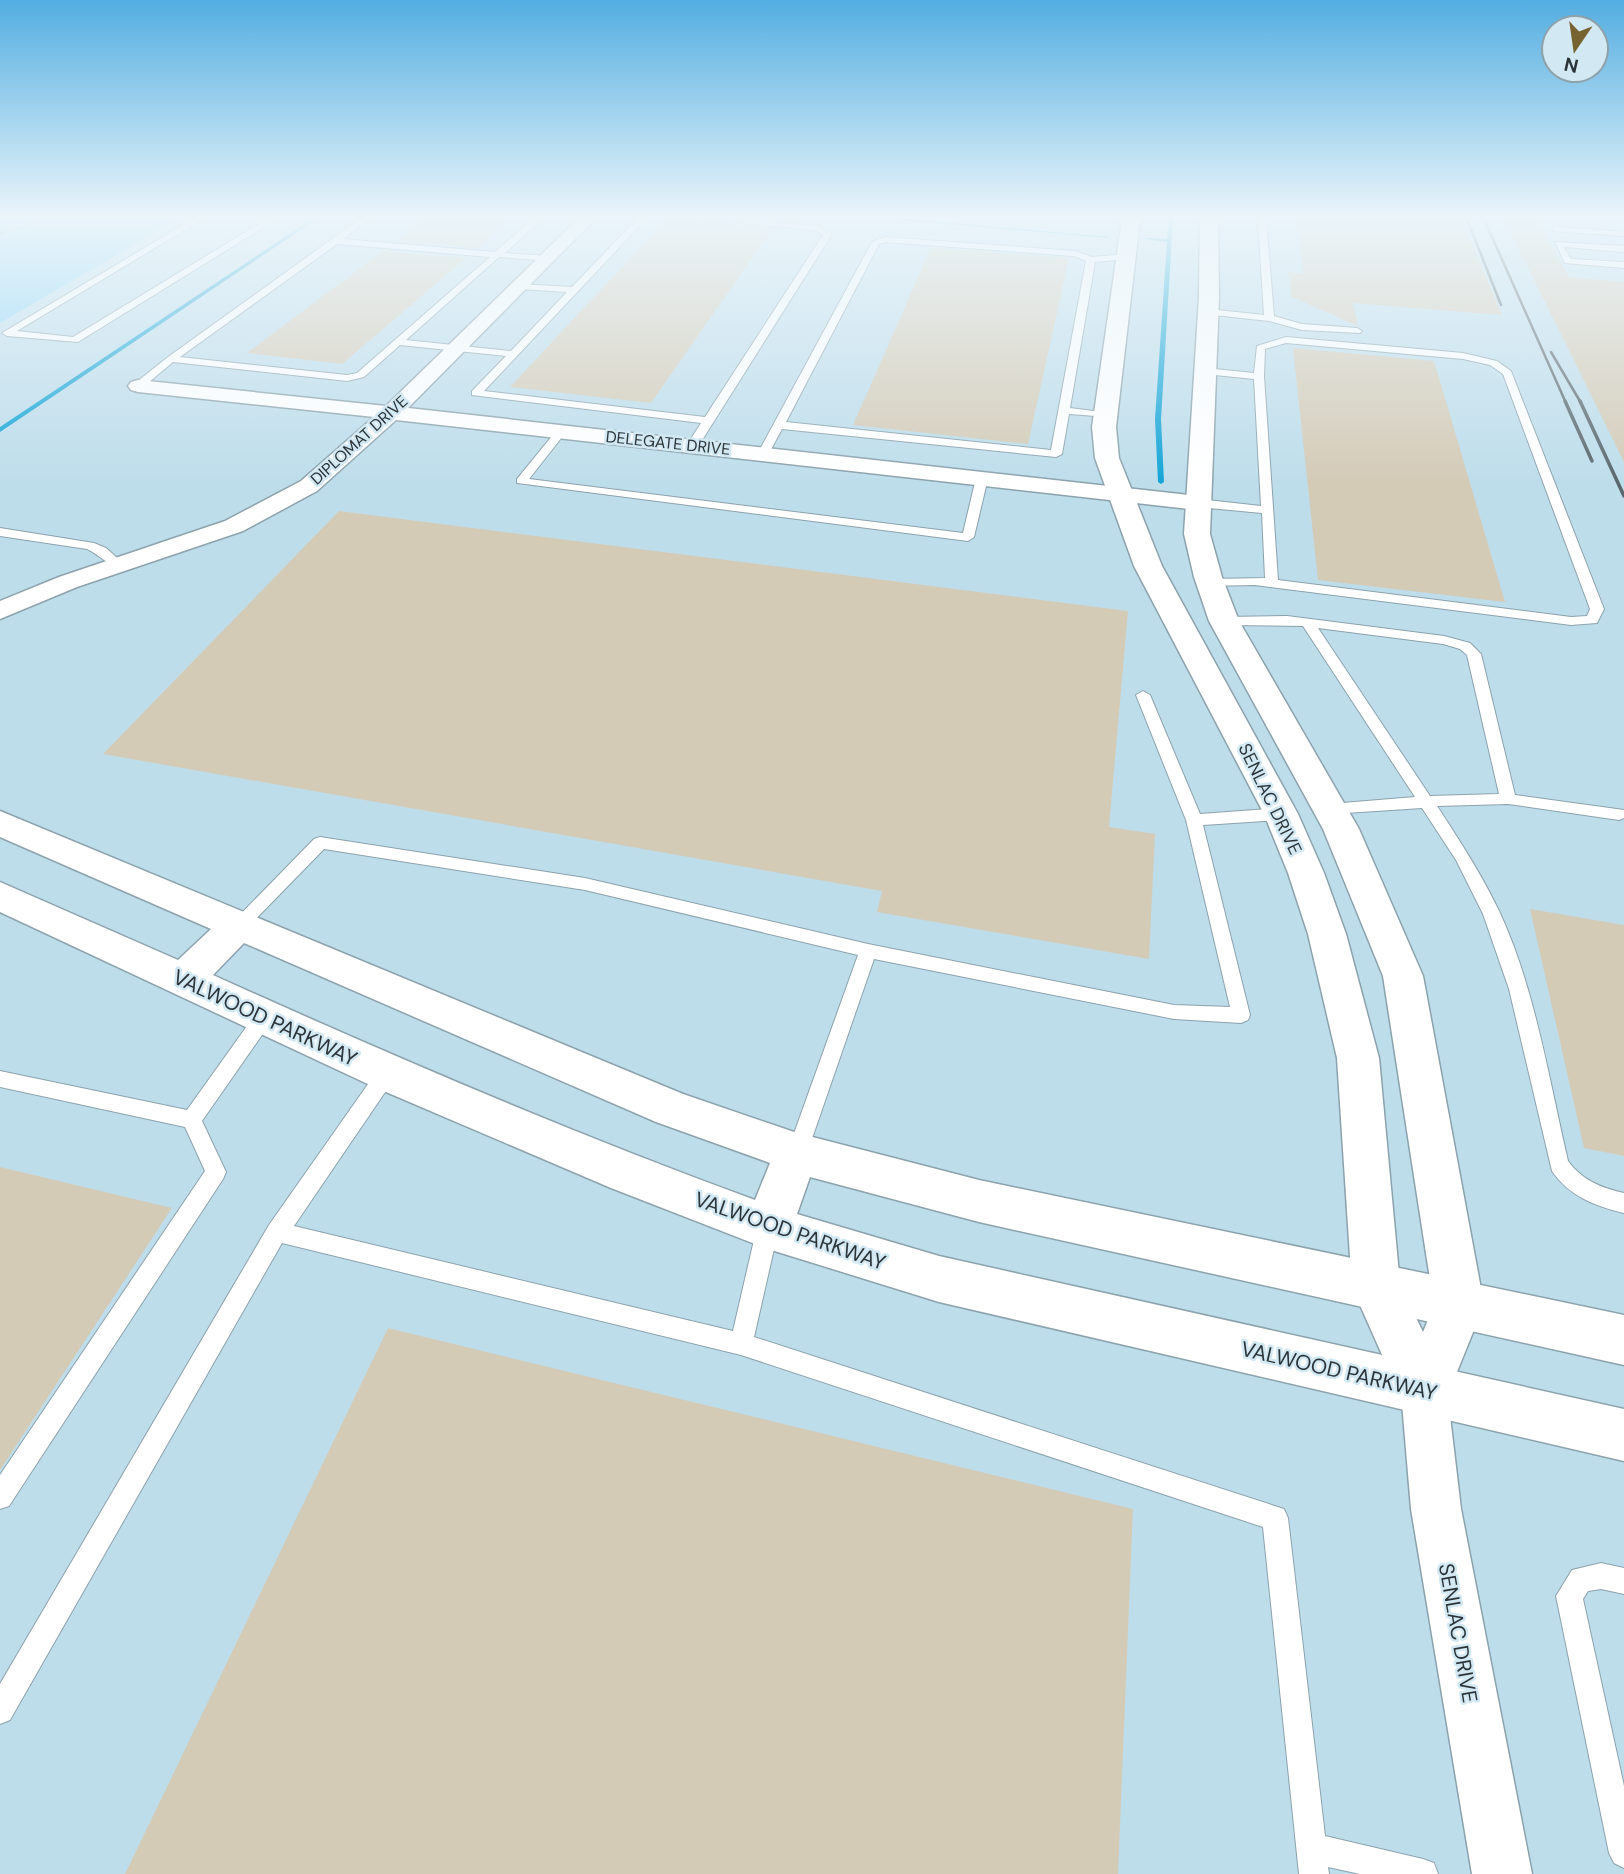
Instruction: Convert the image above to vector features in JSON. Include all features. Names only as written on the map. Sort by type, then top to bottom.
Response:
[{"type":"street","name":"DIPLOMAT DRIVE","points":[[0,611],[45,590],[225,530],[288,499],[326,473],[499,306]]},
{"type":"street","name":"SENLAC DRIVE","points":[[1119,306],[1105,415],[1107,458],[1148,566],[1281,814],[1307,873],[1327,934],[1358,1058],[1376,1287],[1424,1391],[1436,1509],[1502,1874]]},
{"type":"street","points":[[1208,306],[1197,534],[1210,583],[1224,621],[1330,809],[1403,976],[1459,1305]]},
{"type":"street","name":"DELEGATE DRIVE","points":[[138,386],[389,415],[693,445],[1198,503]]},
{"type":"street","points":[[1281,814],[1330,809]]},
{"type":"street","points":[[0,823],[671,1109],[797,1153],[979,1201],[1624,1340]]},
{"type":"street","name":"VALWOOD PARKWAY","points":[[0,896],[387,1073],[627,1174],[768,1227],[939,1279],[1624,1435]]},
{"type":"street","points":[[183,980],[238,926]]},
{"type":"street","points":[[768,1227],[797,1153]]},
{"type":"street","name":"SENLAC DRIVE","points":[[1424,1391],[1459,1305]]},
{"type":"lane","points":[[52,306],[7,333],[75,340],[130,306]]},
{"type":"lane","points":[[138,386],[244,306]]},
{"type":"lane","points":[[171,359],[347,378],[360,375],[438,306]]},
{"type":"lane","points":[[558,306],[476,393],[708,421]]},
{"type":"lane","points":[[693,445],[782,306]]},
{"type":"lane","points":[[764,453],[842,306]]},
{"type":"lane","points":[[779,425],[1056,454],[1083,306]]},
{"type":"lane","points":[[1268,306],[1269,318]]},
{"type":"lane","points":[[1208,312],[1269,318],[1302,327],[1357,331]]},
{"type":"lane","points":[[1210,583],[1255,581],[1571,621],[1592,620],[1597,609],[1507,373],[1501,367],[1463,356],[1277,341],[1260,348],[1259,376],[1272,583]]},
{"type":"lane","points":[[397,342],[513,354]]},
{"type":"lane","points":[[1205,371],[1259,376]]},
{"type":"lane","points":[[1064,410],[1105,415]]},
{"type":"lane","points":[[561,432],[521,481],[968,537],[982,478]]},
{"type":"lane","points":[[1198,503],[1267,510]]},
{"type":"lane","points":[[0,532],[90,546],[102,551],[119,565]]},
{"type":"lane","points":[[1224,621],[1272,619],[1308,623],[1444,640],[1471,649],[1508,799]]},
{"type":"lane","points":[[1308,623],[1427,801],[1482,893],[1510,960],[1559,1164],[1583,1190],[1594,1196],[1624,1203]]},
{"type":"lane","points":[[238,926],[320,843],[585,884],[868,951],[1174,1012],[1241,1015],[1194,820],[1143,695]]},
{"type":"lane","points":[[1330,809],[1427,801],[1508,799],[1619,814]]},
{"type":"lane","points":[[1194,820],[1281,814]]},
{"type":"lane","points":[[797,1153],[868,951]]},
{"type":"lane","points":[[192,1120],[264,1017]]},
{"type":"lane","points":[[0,1710],[277,1232],[387,1073]]},
{"type":"lane","points":[[0,1079],[192,1120]]},
{"type":"lane","points":[[0,1497],[216,1172],[192,1120]]},
{"type":"lane","points":[[741,1344],[768,1227]]},
{"type":"lane","points":[[277,1232],[741,1344],[1275,1518],[1313,1861],[1423,1874]]},
{"type":"lane","points":[[1624,1581],[1601,1576],[1581,1579],[1569,1596],[1624,1853]]},
{"type":"shaded area","points":[[0,306],[1624,306],[1624,1874],[0,1874]]},
{"type":"shaded area","points":[[0,306],[28,306],[0,323]]},
{"type":"building","points":[[309,306],[409,306],[342,364],[247,353]]},
{"type":"building","points":[[585,306],[718,306],[651,403],[510,387]]},
{"type":"building","points":[[905,306],[1058,306],[1028,444],[853,425]]},
{"type":"building","points":[[1314,306],[1354,306],[1358,326]]},
{"type":"building","points":[[1396,306],[1498,306],[1502,315]]},
{"type":"building","points":[[1547,306],[1624,306],[1624,462]]},
{"type":"building","points":[[1293,348],[1434,361],[1505,602],[1318,580]]},
{"type":"building","points":[[339,511],[1128,611],[1109,827],[1155,834],[1149,959],[877,912],[882,891],[103,754]]},
{"type":"building","points":[[1530,909],[1624,925],[1624,1156],[1584,1148]]},
{"type":"building","points":[[0,1167],[172,1208],[0,1470]]},
{"type":"building","points":[[388,1328],[1133,1509],[1118,1874],[125,1874]]},
{"type":"waterway","points":[[0,430],[184,306]]},
{"type":"waterway","points":[[1161,482],[1158,419],[1165,306]]},
{"type":"railway","points":[[1523,306],[1566,403]]},
{"type":"railway","points":[[1551,352],[1581,402]]},
{"type":"railway","points":[[1565,401],[1592,461]]},
{"type":"railway","points":[[1581,402],[1624,496]]}]
